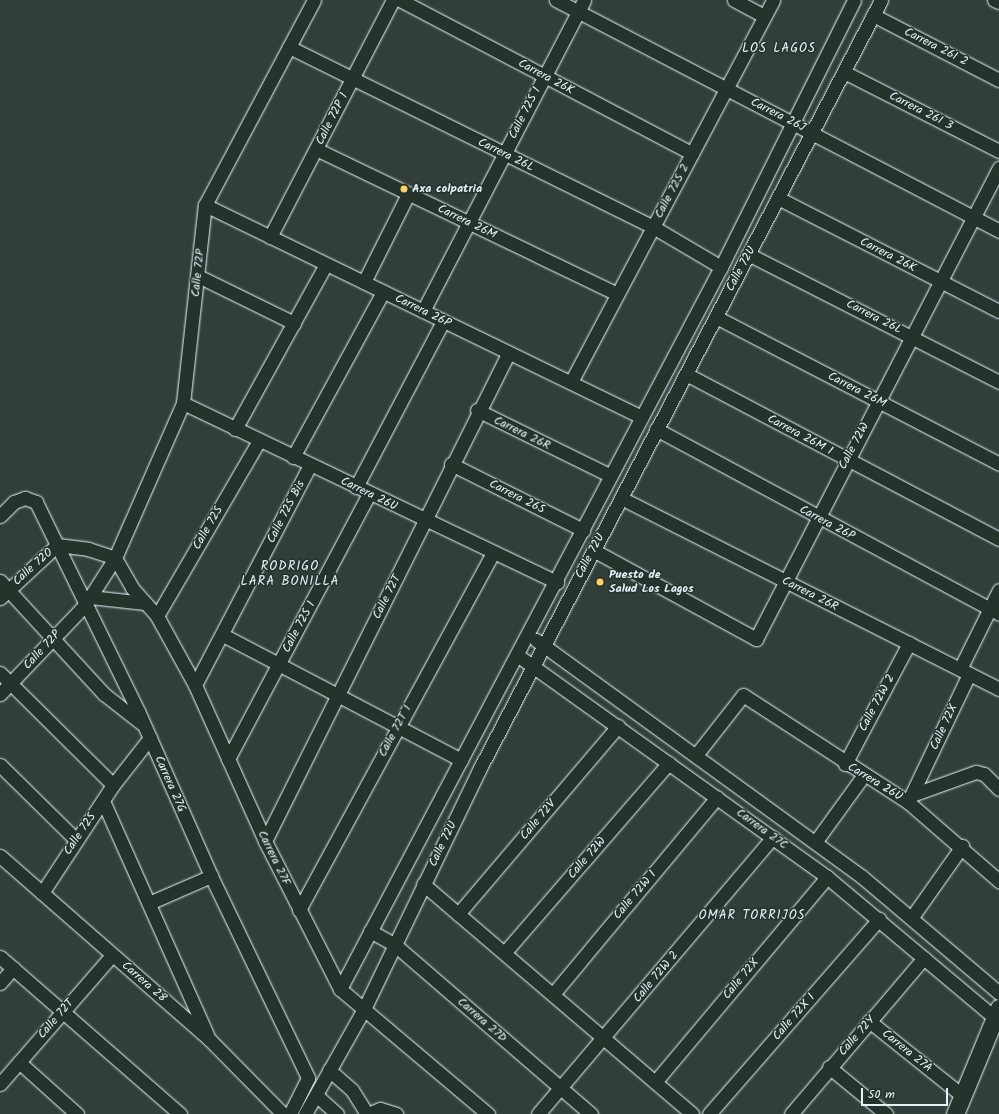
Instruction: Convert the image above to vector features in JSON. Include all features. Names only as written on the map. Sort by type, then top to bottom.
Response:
[{"type":"main road","points":[[955,1114],[998,1016]]},
{"type":"street","name":"Calle 72P","points":[[0,694],[87,601],[115,558],[183,403],[205,206],[314,0]]},
{"type":"street","name":"Calle 72P 1","points":[[270,237],[393,0]]},
{"type":"street","name":"Carrera 26K","points":[[400,0],[692,153]]},
{"type":"street","name":"Carrera 26J","points":[[556,0],[581,6],[726,89],[999,231]]},
{"type":"street","points":[[734,0],[764,16]]},
{"type":"street","name":"Calle 72S 2","points":[[571,382],[773,0]]},
{"type":"street","name":"Calle 72U","points":[[340,989],[557,582],[641,417],[721,267],[854,0]]},
{"type":"street","name":"Calle 72U","points":[[305,1114],[365,1007],[423,884],[534,666],[543,645],[881,0]]},
{"type":"street","points":[[994,0],[999,2]]},
{"type":"street","name":"Calle 72S 1","points":[[423,311],[581,6]]},
{"type":"street","name":"Carrera 26I 2","points":[[873,14],[999,80]]},
{"type":"street","name":"Carrera 26L","points":[[289,47],[653,228],[721,267]]},
{"type":"street","name":"Carrera 26I 3","points":[[844,72],[999,151]]},
{"type":"street","name":"Carrera 26M","points":[[316,149],[617,294]]},
{"type":"street","name":"Calle 72W","points":[[593,550],[756,640],[816,517],[999,168]]},
{"type":"street","points":[[364,282],[408,194]]},
{"type":"street","name":"Carrera 26K","points":[[778,198],[999,311]]},
{"type":"street","name":"Carrera 26P","points":[[205,206],[641,417]]},
{"type":"street","name":"Carrera 26L","points":[[748,254],[912,336],[999,382]]},
{"type":"street","points":[[235,429],[326,264]]},
{"type":"street","points":[[198,276],[294,323]]},
{"type":"street","points":[[293,457],[383,292]]},
{"type":"street","name":"Carrera 26M","points":[[716,317],[999,464]]},
{"type":"street","points":[[356,487],[443,320]]},
{"type":"street","name":"Calle 72T","points":[[265,841],[425,521],[477,410],[509,352]]},
{"type":"street","name":"Carrera 26M 1","points":[[686,374],[846,460],[999,539]]},
{"type":"street","name":"Carrera 26U","points":[[183,403],[492,554],[557,582]]},
{"type":"street","name":"Carrera 26R","points":[[477,410],[611,476]]},
{"type":"street","name":"Carrera 26P","points":[[656,429],[816,517],[994,612]]},
{"type":"street","name":"Calle 72S","points":[[157,616],[259,441]]},
{"type":"street","name":"Carrera 26S","points":[[451,464],[583,530]]},
{"type":"street","name":"Calle 72S Bis","points":[[195,685],[310,465]]},
{"type":"street","name":"Calle 72S 1","points":[[228,759],[369,494]]},
{"type":"street","name":"Carrera 27G","points":[[0,516],[14,502],[25,498],[36,502],[87,601],[144,724],[211,876],[308,1078],[290,1114]]},
{"type":"street","name":"Carrera 26R","points":[[621,498],[999,689]]},
{"type":"street","name":"Calle 72O","points":[[3,589],[57,545],[88,549],[115,558]]},
{"type":"street","name":"Calle 72T 1","points":[[299,910],[492,554]]},
{"type":"street","name":"Carrera 27F","points":[[115,558],[145,603],[157,616],[195,685],[265,841],[340,989],[365,1007],[488,1114]]},
{"type":"street","points":[[3,589],[53,639],[104,694],[144,724]]},
{"type":"street","points":[[965,672],[994,612],[999,590]]},
{"type":"street","points":[[87,601],[145,603]]},
{"type":"street","name":"Carrera 27C","points":[[529,634],[816,841],[912,916],[999,992]]},
{"type":"street","points":[[222,635],[461,760]]},
{"type":"street","name":"Calle 72W 2","points":[[845,764],[909,643]]},
{"type":"street","name":"Carrera 27C","points":[[517,656],[534,666],[827,877],[924,958],[998,1016]]},
{"type":"street","name":"Calle 72X","points":[[910,798],[965,672]]},
{"type":"street","points":[[0,673],[112,785]]},
{"type":"street","name":"Carrera 26U","points":[[696,755],[743,695],[863,776],[910,798],[999,881]]},
{"type":"street","name":"Calle 72V","points":[[458,914],[618,726]]},
{"type":"street","name":"Calle 72S","points":[[42,893],[112,785],[150,738]]},
{"type":"street","name":"Calle 72W","points":[[505,952],[669,763]]},
{"type":"street","points":[[0,765],[76,839]]},
{"type":"street","points":[[910,798],[976,772],[984,774],[999,789]]},
{"type":"street","points":[[816,841],[863,776]]},
{"type":"street","name":"Calle 72W 1","points":[[553,994],[717,797]]},
{"type":"street","points":[[103,801],[209,1039]]},
{"type":"street","name":"Calle 72W 2","points":[[538,1114],[773,837]]},
{"type":"street","points":[[912,916],[962,846]]},
{"type":"street","name":"Carrera 28","points":[[0,856],[209,1039],[283,1114]]},
{"type":"street","points":[[149,903],[211,876]]},
{"type":"street","name":"Calle 72X","points":[[655,1082],[827,877]]},
{"type":"street","points":[[423,884],[505,952],[692,1114]]},
{"type":"street","name":"Calle 72X 1","points":[[709,1114],[879,919]]},
{"type":"street","name":"Carrera 27D","points":[[370,931],[395,944],[591,1114]]},
{"type":"street","name":"Calle 72T","points":[[0,1084],[64,1012],[112,954]]},
{"type":"street","points":[[0,957],[180,1114]]},
{"type":"street","name":"Calle 72Y","points":[[791,1114],[924,958]]},
{"type":"street","points":[[0,983],[13,968]]},
{"type":"street","name":"Carrera 27A","points":[[869,1021],[964,1096]]},
{"type":"street","points":[[19,1062],[77,1114]]},
{"type":"street","points":[[829,1068],[886,1114]]},
{"type":"street","points":[[329,1070],[352,1090],[367,1114],[380,1109],[396,1114]]},
{"type":"street","points":[[316,1095],[337,1114]]},
{"type":"place","name":"Axa colpatria","points":[[404,189]]},
{"type":"place","name":"Puesto de Salud Los Lagos","points":[[600,582]]},
{"type":"district","name":"LOS LAGOS","points":[[779,49]]},
{"type":"district","name":"RODRIGO LARA BONILLA","points":[[290,576]]},
{"type":"district","name":"OMAR TORRIJOS","points":[[752,916]]}]
